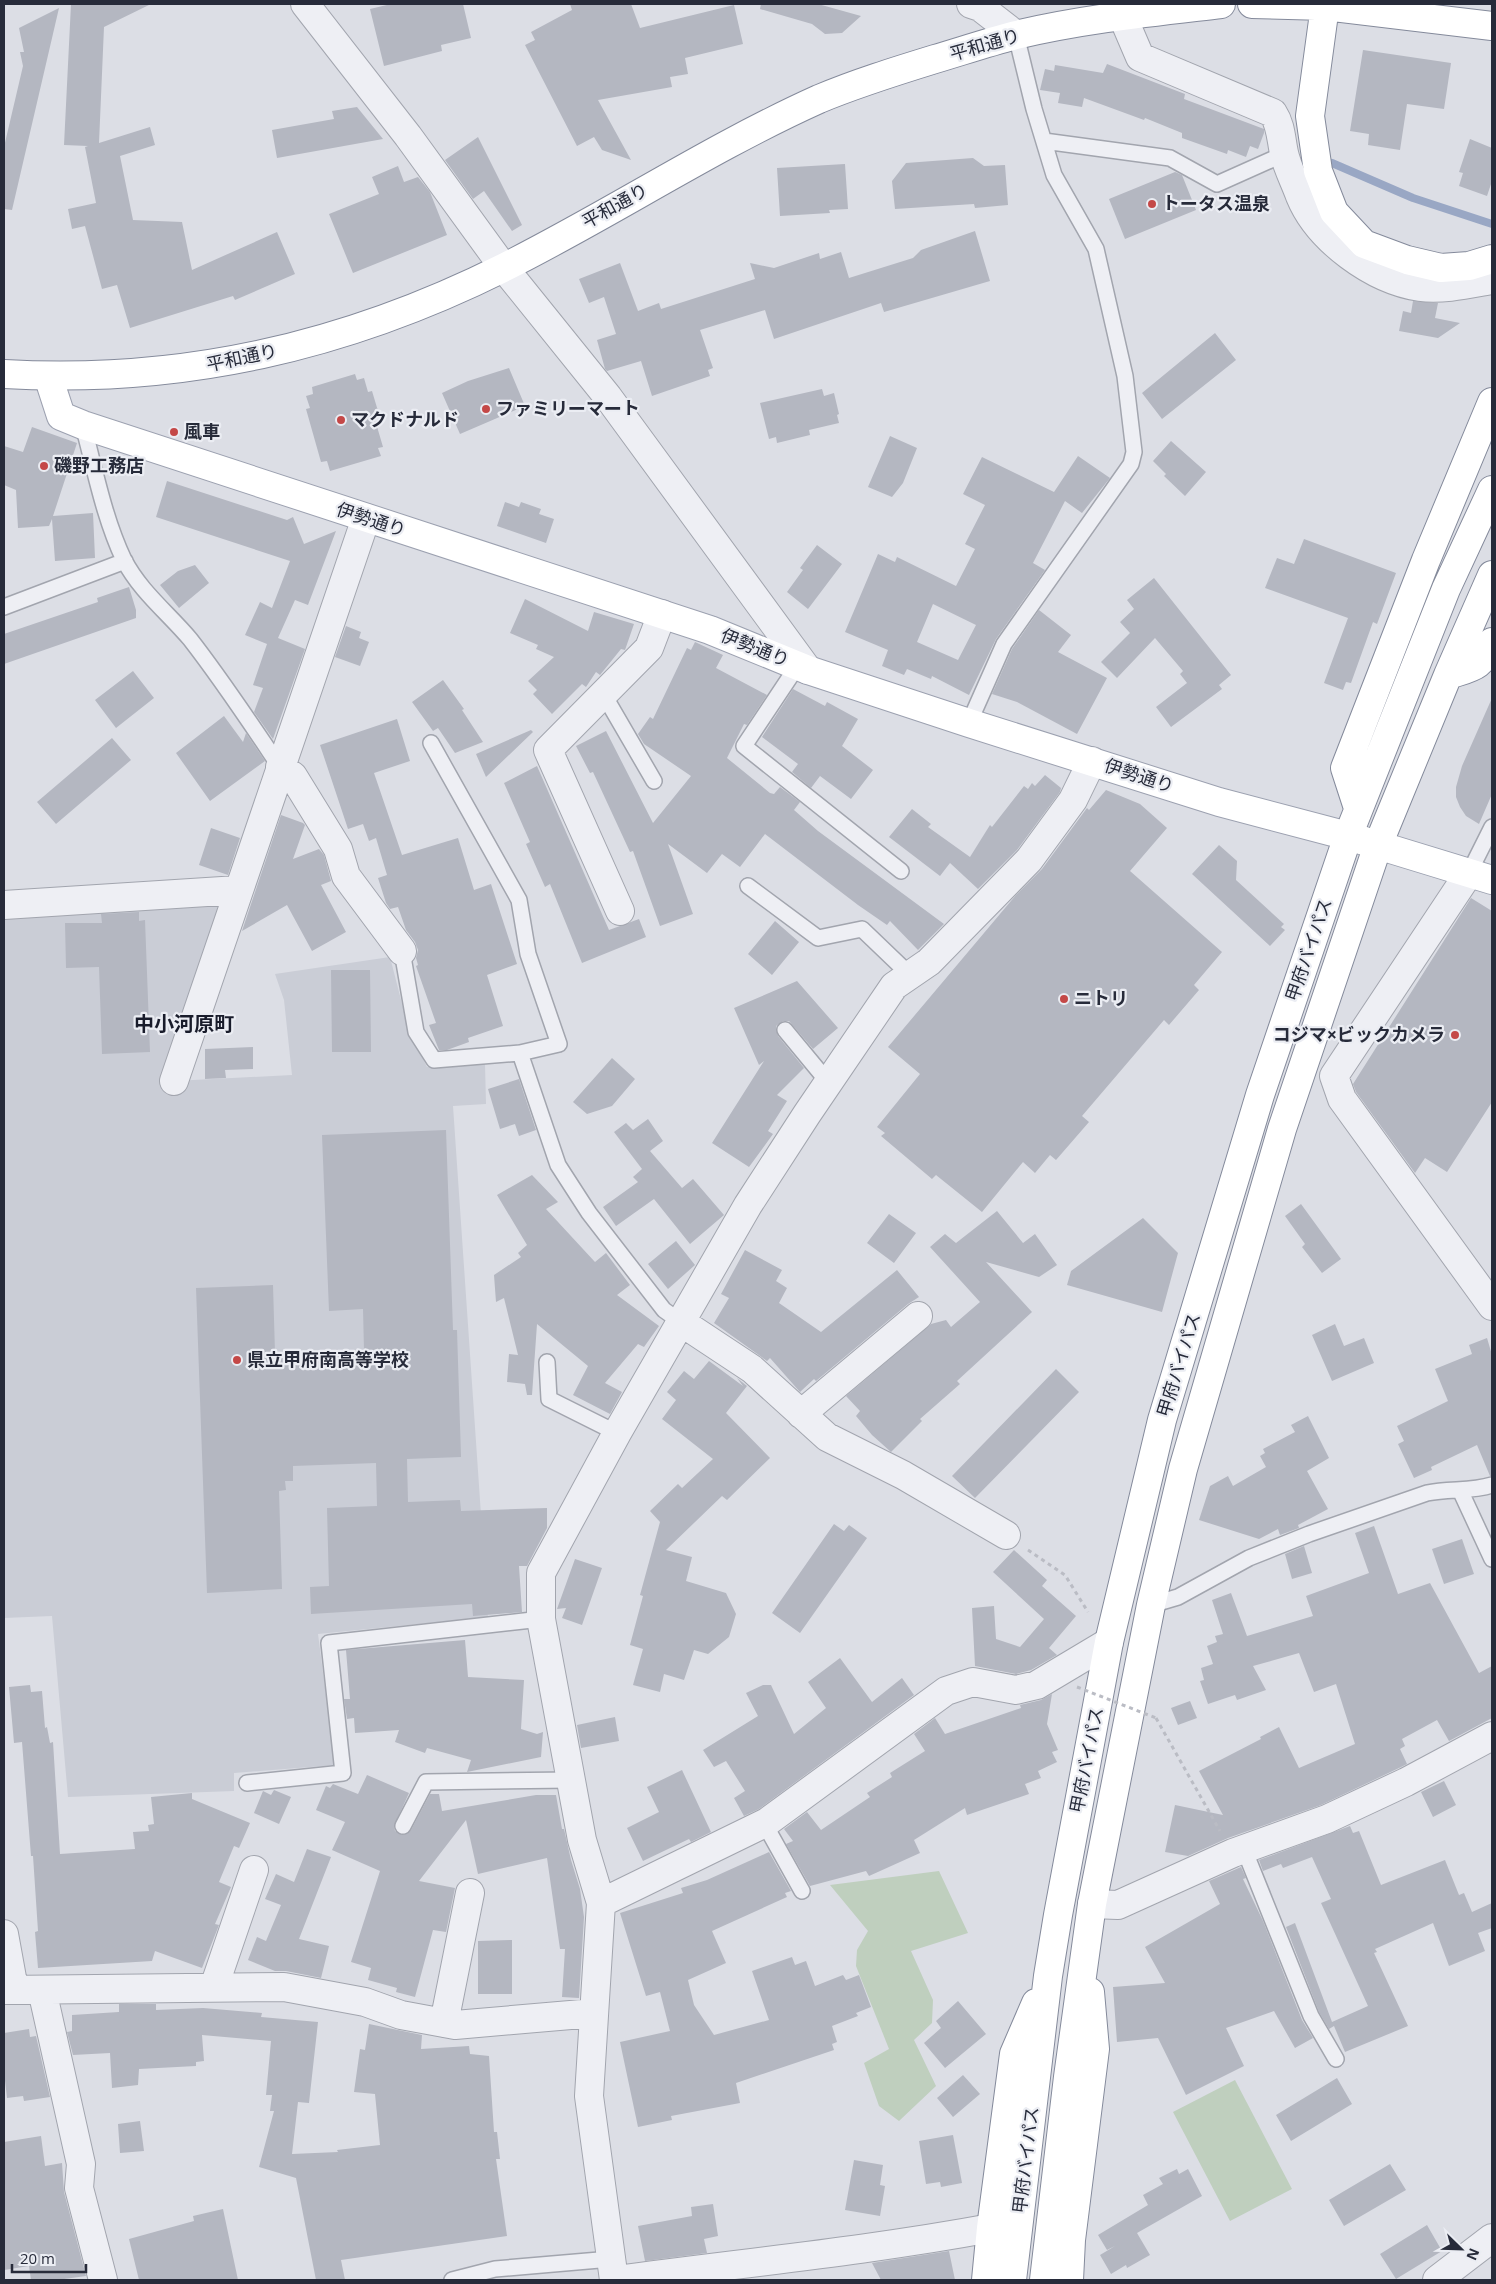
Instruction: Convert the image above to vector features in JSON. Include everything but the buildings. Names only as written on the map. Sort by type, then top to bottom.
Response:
[{"type":"main road","name":"平和通り","points":[[4,374],[48,376],[113,375],[208,366],[312,343],[378,322],[504,268],[748,132],[822,98],[886,74],[1016,35],[1122,10],[1221,4]]},
{"type":"main road","points":[[1252,4],[1325,6],[1492,26]]},
{"type":"main road","points":[[1325,6],[1310,116],[1318,170],[1334,212],[1364,244],[1407,260],[1441,268],[1469,266],[1492,259]]},
{"type":"main road","name":"伊勢通り","points":[[48,376],[61,416],[83,425],[710,630],[803,667],[969,723],[1219,802],[1348,836],[1481,876]]},
{"type":"main road","points":[[1358,808],[1345,768],[1426,560],[1492,402]]},
{"type":"main road","name":"甲府バイパス","points":[[1012,2280],[1048,1976],[1111,1634],[1162,1420],[1260,1094],[1348,836],[1446,589],[1492,490]]},
{"type":"main road","name":"甲府バイパス","points":[[1044,2280],[1092,1904],[1151,1605],[1183,1470],[1282,1129],[1378,846],[1448,675],[1492,575]]},
{"type":"main road","points":[[1448,675],[1476,666],[1485,658],[1492,642]]},
{"type":"main road","points":[[1068,2280],[1071,2240],[1095,2049],[1086,1941]]},
{"type":"main road","points":[[986,2280],[1014,2054],[1048,1976]]},
{"type":"street","points":[[305,4],[408,136],[504,268],[608,397],[803,667]]},
{"type":"street","points":[[972,4],[980,7],[1016,35]]},
{"type":"street","points":[[1122,10],[1140,57],[1273,113],[1278,121],[1284,154],[1303,204],[1328,238],[1353,259],[1384,276],[1420,287],[1454,286],[1492,280]]},
{"type":"street","points":[[174,1081],[366,518]]},
{"type":"street","points":[[620,911],[548,750],[649,648],[662,614]]},
{"type":"street","points":[[991,2228],[898,2245],[614,2273],[589,2096],[602,1903],[582,1840],[541,1619],[541,1573],[617,1433],[748,1205],[828,1082],[894,986],[929,962],[1029,860],[1073,800],[1092,761]]},
{"type":"street","points":[[280,767],[293,776],[338,849],[346,876],[402,951]]},
{"type":"street","points":[[1481,876],[1334,1076],[1342,1099],[1492,1306]]},
{"type":"street","points":[[4,905],[238,890]]},
{"type":"street","points":[[801,1414],[918,1316]]},
{"type":"street","points":[[681,1322],[752,1369],[827,1437],[903,1475],[1006,1535]]},
{"type":"street","points":[[602,1903],[764,1824],[946,1691],[973,1682],[1016,1690],[1037,1685],[1111,1634]]},
{"type":"street","points":[[1092,1904],[1118,1905],[1239,1851],[1326,1819],[1406,1782],[1492,1736]]},
{"type":"street","points":[[214,1988],[254,1870]]},
{"type":"street","points":[[444,2023],[470,1894]]},
{"type":"street","points":[[4,1934],[9,1990],[284,1987],[365,2002],[401,2015],[455,2025],[594,2013]]},
{"type":"street","points":[[42,1990],[81,2164],[79,2188],[103,2280]]},
{"type":"street","points":[[1437,2280],[1492,2238]]},
{"type":"lane","points":[[969,723],[1004,644],[1131,464],[1134,452],[1126,376],[1096,249],[1054,175],[1016,35]]},
{"type":"lane","points":[[1044,141],[1170,158],[1217,184],[1284,154]]},
{"type":"lane","points":[[83,425],[106,509],[125,561],[146,592],[214,669],[280,767]]},
{"type":"lane","points":[[4,607],[125,561]]},
{"type":"lane","points":[[803,667],[744,746],[901,871]]},
{"type":"lane","points":[[604,695],[654,781]]},
{"type":"lane","points":[[402,951],[416,1032],[434,1060],[520,1054],[559,1044],[528,954],[519,900],[431,743]]},
{"type":"lane","points":[[1481,876],[1492,827]]},
{"type":"lane","points":[[748,886],[818,938],[862,929],[910,975]]},
{"type":"lane","points":[[785,1030],[828,1082]]},
{"type":"lane","points":[[520,1054],[558,1164],[589,1214],[664,1310],[681,1322]]},
{"type":"lane","points":[[546,1362],[549,1399],[617,1433]]},
{"type":"lane","points":[[1151,1605],[1178,1597],[1249,1558],[1309,1534],[1428,1493],[1446,1489],[1476,1490],[1492,1485]]},
{"type":"lane","points":[[1460,1490],[1492,1560]]},
{"type":"lane","points":[[247,1783],[343,1773],[329,1643],[541,1619]]},
{"type":"lane","points":[[403,1826],[426,1782],[571,1780]]},
{"type":"lane","points":[[764,1824],[802,1891]]},
{"type":"lane","points":[[1239,1851],[1311,2016],[1336,2059]]},
{"type":"lane","points":[[452,2280],[495,2269],[614,2273]]},
{"type":"path","points":[[1006,1535],[1065,1575],[1091,1615],[1111,1634]]},
{"type":"path","points":[[1077,1687],[1156,1718],[1199,1797],[1239,1851]]},
{"type":"shaded area","name":"県立甲府南高等学校","points":[[225,900],[174,1081],[292,1075],[284,1000],[275,974],[390,957],[409,1031],[427,1067],[485,1064],[486,1104],[453,1106],[488,1617],[318,1634],[335,1765],[234,1773],[234,1791],[68,1797],[52,1616],[4,1618],[4,911]]},
{"type":"green space","points":[[939,1871],[968,1933],[911,1951],[933,2000],[932,2023],[914,2040],[936,2086],[899,2121],[879,2106],[864,2063],[889,2049],[856,1966],[857,1950],[868,1931],[830,1885]]},
{"type":"green space","points":[[1235,2080],[1292,2189],[1230,2221],[1173,2112]]},
{"type":"waterway","points":[[1332,163],[1413,198],[1492,224]]},
{"type":"place","name":"トータス温泉","points":[[1152,204]]},
{"type":"place","name":"ファミリーマート","points":[[486,409]]},
{"type":"place","name":"マクドナルド","points":[[341,420]]},
{"type":"place","name":"風車","points":[[174,432]]},
{"type":"place","name":"磯野工務店","points":[[44,466]]},
{"type":"place","name":"ニトリ","points":[[1064,999]]},
{"type":"place","name":"コジマ×ビックカメラ","points":[[1455,1035]]},
{"type":"place","name":"県立甲府南高等学校","points":[[237,1360]]},
{"type":"district","name":"中小河原町","points":[[184,1024]]}]
